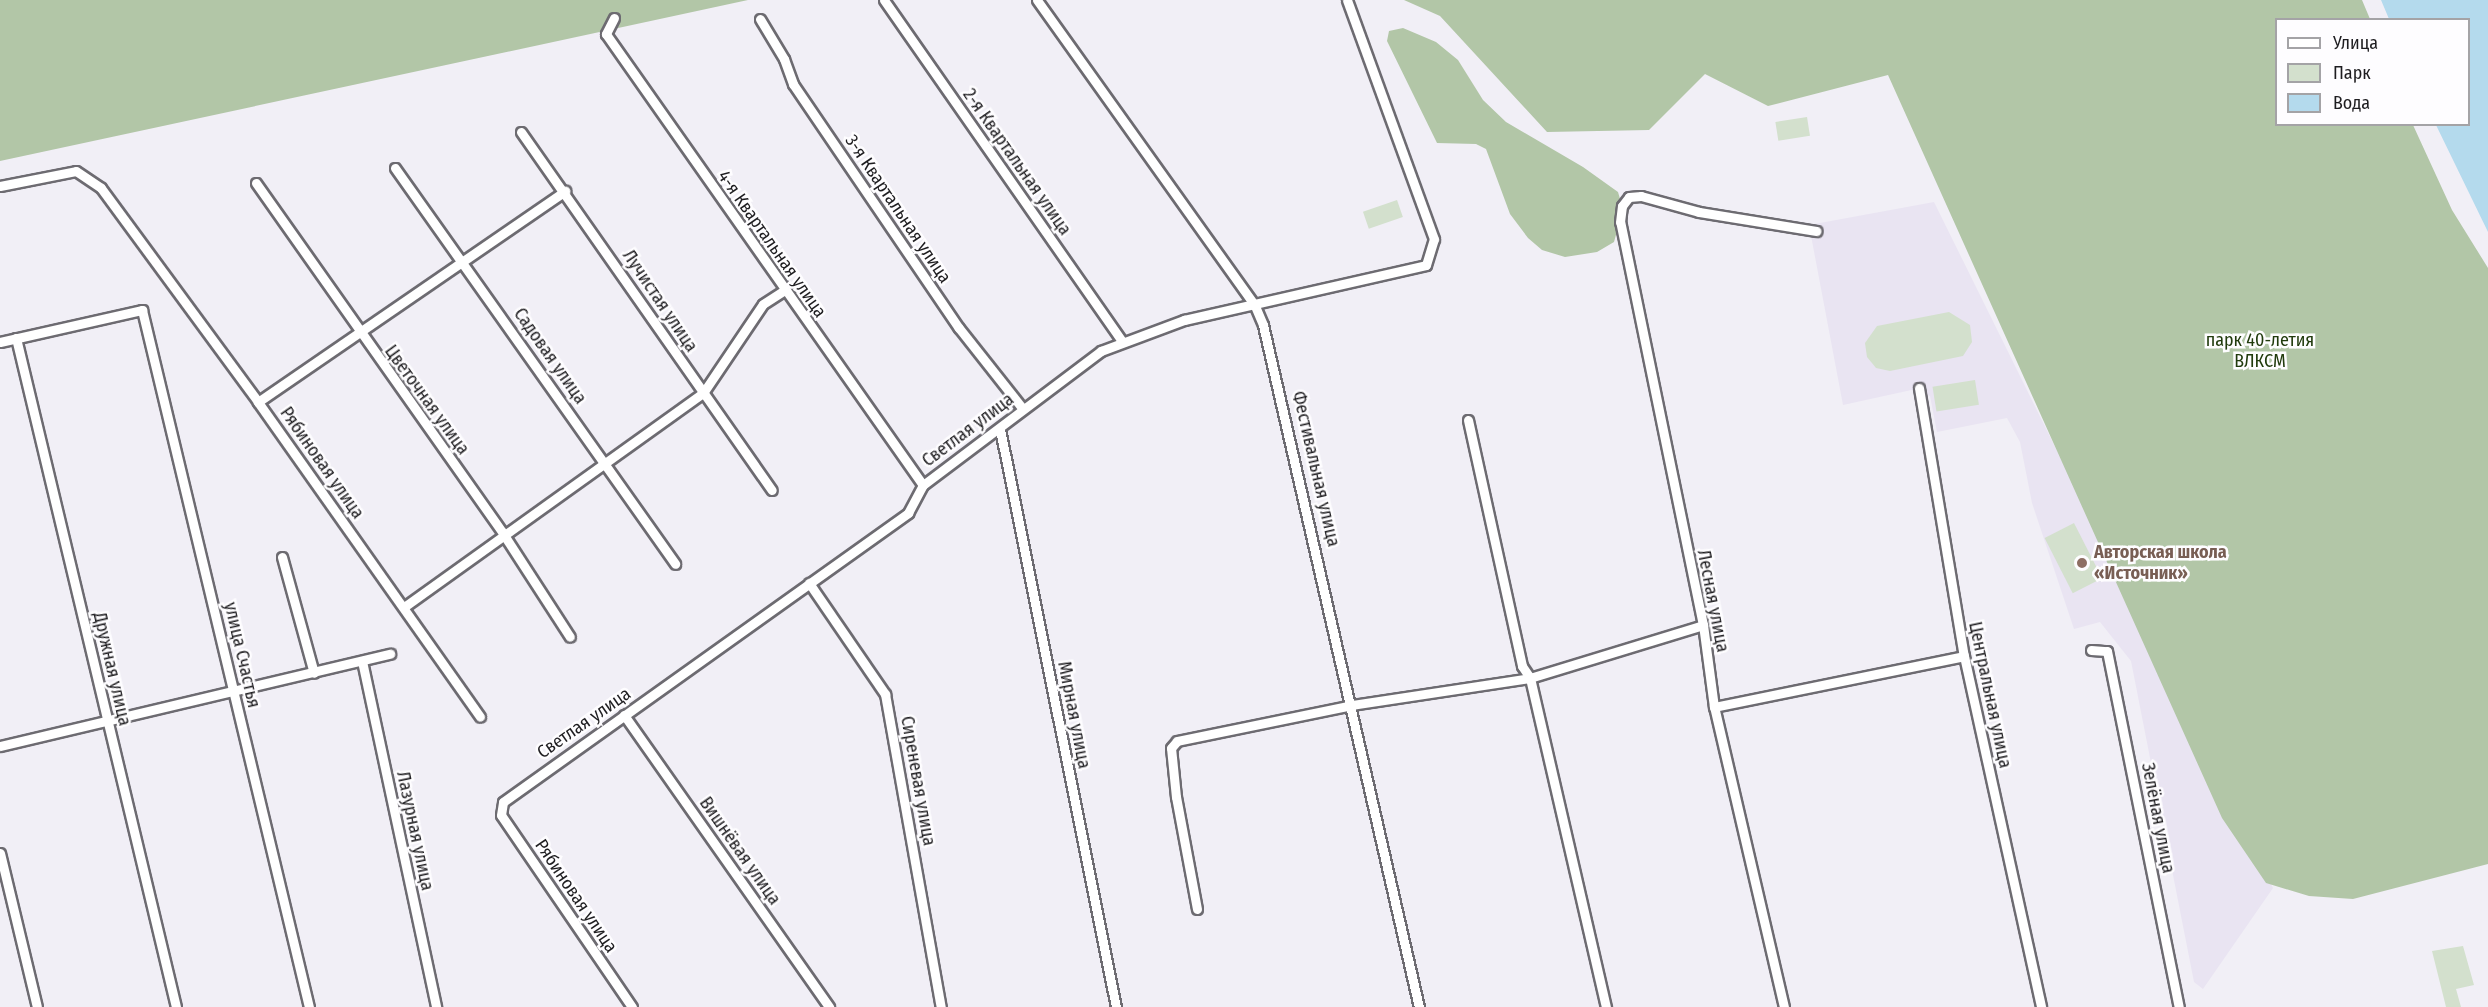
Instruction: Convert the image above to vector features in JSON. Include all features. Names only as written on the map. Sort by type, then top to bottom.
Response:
[{"type":"street","name":"2-я Квартальная улица","points":[[884,0],[1123,342]]},
{"type":"street","name":"Фестивальная улица","points":[[1037,0],[1255,306],[1271,348],[1419,1007]]},
{"type":"street","name":"Светлая улица","points":[[503,802],[908,513],[923,485],[1000,429],[1081,364],[1123,342],[1184,320],[1255,306],[1426,265],[1434,239],[1347,0]]},
{"type":"street","name":"4-я Квартальная улица","points":[[614,18],[606,34],[783,291],[923,485]]},
{"type":"street","name":"3-я Квартальная улица","points":[[760,19],[784,59],[793,84],[959,328],[1023,410]]},
{"type":"street","name":"Лучистая улица","points":[[521,132],[565,191],[772,490]]},
{"type":"street","name":"Садовая улица","points":[[395,168],[462,259],[675,564]]},
{"type":"street","name":"Рябиновая улица","points":[[0,186],[76,171],[101,188],[258,402],[480,717]]},
{"type":"street","name":"Цветочная улица","points":[[256,183],[358,332],[504,535],[570,637]]},
{"type":"street","points":[[258,402],[462,259],[565,191]]},
{"type":"street","name":"Лесная улица","points":[[1784,1007],[1714,707],[1703,625],[1620,222],[1626,201],[1641,196],[1698,212],[1816,231]]},
{"type":"street","points":[[404,607],[703,393],[763,304],[783,291]]},
{"type":"street","name":"улица Счастья","points":[[16,338],[142,310],[309,1007]]},
{"type":"street","points":[[0,342],[16,338]]},
{"type":"street","name":"Дружная улица","points":[[16,338],[176,1007]]},
{"type":"street","name":"Центральная улица","points":[[1919,388],[1964,656],[2041,1007]]},
{"type":"street","points":[[1468,420],[1522,666],[1530,678],[1606,1007]]},
{"type":"street","name":"Мирная улица","points":[[1000,429],[1116,1007]]},
{"type":"street","points":[[282,557],[314,673]]},
{"type":"street","name":"Сиреневая улица","points":[[809,583],[885,694],[941,1007]]},
{"type":"street","points":[[1197,909],[1170,748],[1176,741],[1352,705],[1530,678],[1703,625]]},
{"type":"street","name":"Зелёная улица","points":[[2091,650],[2107,651],[2179,1007]]},
{"type":"street","points":[[0,746],[390,654]]},
{"type":"street","points":[[1714,707],[1964,656]]},
{"type":"street","name":"Лазурная улица","points":[[362,662],[436,1007]]},
{"type":"street","name":"Вишнёвая улица","points":[[624,715],[830,1007]]},
{"type":"street","name":"Рябиновая улица","points":[[503,802],[501,815],[632,1007]]},
{"type":"street","points":[[0,853],[37,1007]]},
{"type":"shaded area","name":"Авторская школа «Источник»","points":[[1934,202],[2273,888],[2203,989],[2194,982],[2131,661],[2100,622],[2074,629],[2032,503],[2020,442],[2007,418],[1937,432],[1930,396],[1916,389],[1843,405],[1809,225]]},
{"type":"green space","points":[[0,0],[748,0],[0,161]]},
{"type":"green space","name":"парк 40-летия ВЛКСМ","points":[[1404,0],[2362,0],[2370,18],[2275,18],[2275,126],[2413,126],[2452,210],[2488,268],[2488,864],[2353,899],[2309,896],[2266,883],[2222,818],[1888,75],[1768,106],[1705,74],[1649,130],[1547,132],[1440,16]]},
{"type":"green space","points":[[1403,28],[1436,42],[1458,60],[1483,100],[1506,122],[1583,167],[1618,192],[1623,209],[1614,242],[1597,252],[1565,257],[1542,250],[1528,238],[1510,214],[1486,149],[1476,144],[1437,143],[1387,41],[1389,31]]},
{"type":"green space","points":[[1807,117],[1810,136],[1778,141],[1775,122]]},
{"type":"green space","points":[[1397,200],[1403,217],[1369,229],[1363,212]]},
{"type":"green space","points":[[1949,312],[1970,325],[1972,342],[1963,356],[1890,371],[1876,368],[1867,357],[1865,343],[1877,326]]},
{"type":"green space","points":[[1975,380],[1979,405],[1936,411],[1933,387]]},
{"type":"green space","points":[[2074,523],[2102,578],[2073,593],[2045,538]]},
{"type":"green space","points":[[2463,946],[2474,985],[2456,989],[2461,1007],[2446,1007],[2432,951]]},
{"type":"water","points":[[2381,0],[2488,0],[2488,232],[2436,126],[2470,126],[2470,18],[2389,18]]},
{"type":"place","name":"Авторская школа «Источник»","points":[[2082,563]]}]
